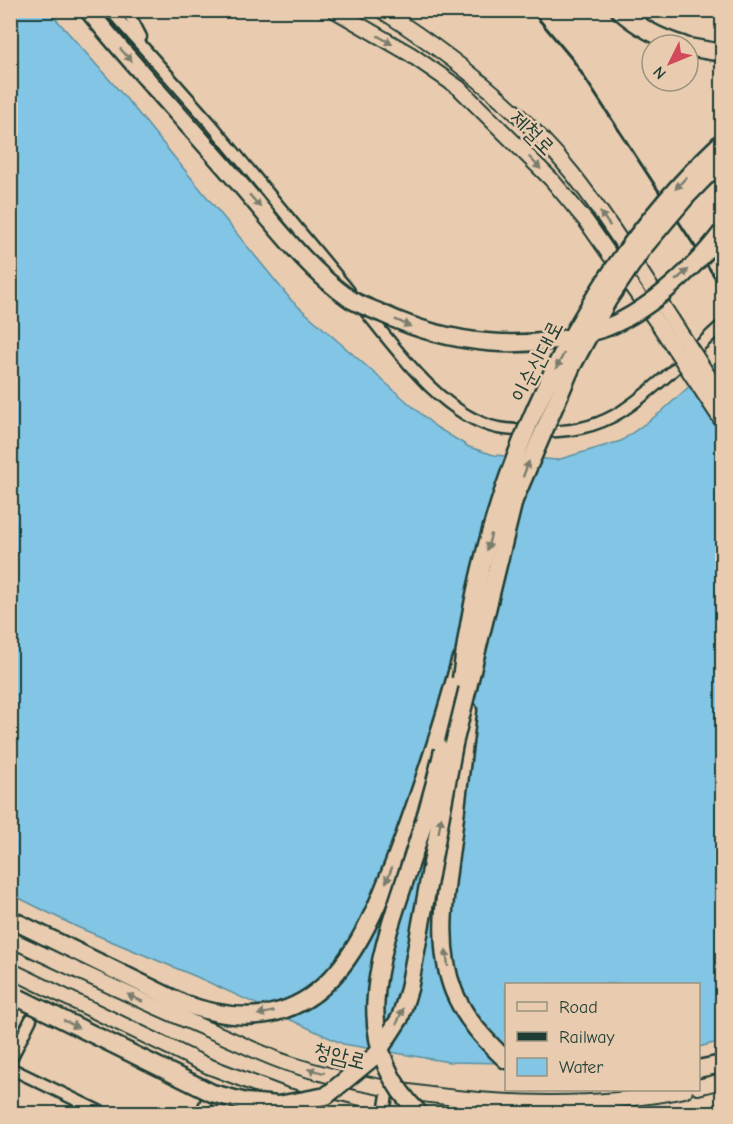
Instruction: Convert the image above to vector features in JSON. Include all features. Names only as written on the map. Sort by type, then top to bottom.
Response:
[{"type":"highway","points":[[88,10],[307,261],[351,300],[411,327],[457,340],[501,344],[566,338],[600,330],[645,304],[687,272],[723,232]]},
{"type":"highway","points":[[619,10],[633,22],[653,33]]},
{"type":"highway","points":[[700,49],[723,52]]},
{"type":"highway","name":"이순신대로","points":[[471,643],[499,502],[530,422],[560,361],[597,292],[629,244],[676,189],[723,142]]},
{"type":"highway","name":"이순신대로","points":[[471,643],[514,500],[571,368],[608,300],[643,248],[686,197],[723,160]]},
{"type":"highway","points":[[15,996],[179,1080],[212,1094],[278,1105],[326,1096],[347,1081],[376,1055],[389,1038],[400,1018],[409,989],[471,643]]},
{"type":"highway","points":[[10,919],[182,1003],[233,1017],[282,1010],[318,991],[342,967],[362,940],[395,861],[436,749],[471,643]]},
{"type":"highway","points":[[471,643],[445,903],[445,958],[453,990],[468,1019],[481,1036],[505,1058]]},
{"type":"highway","points":[[420,1113],[391,1077],[377,1039],[374,999],[390,927],[441,761],[471,643]]},
{"type":"highway","points":[[700,1069],[723,1064]]},
{"type":"main road","name":"제철로","points":[[334,10],[410,54],[459,88],[551,179],[667,324]]},
{"type":"main road","name":"제철로","points":[[381,10],[412,30],[493,92],[538,135],[571,173],[612,229],[667,324]]},
{"type":"main road","points":[[667,324],[723,397]]},
{"type":"main road","points":[[667,324],[723,421]]},
{"type":"main road","name":"청암로","points":[[10,939],[145,1003],[287,1063],[388,1088],[476,1099],[571,1103],[620,1100],[674,1091]]},
{"type":"main road","points":[[10,970],[208,1066],[284,1095],[359,1113]]},
{"type":"main road","points":[[700,1087],[723,1081]]},
{"type":"main road","points":[[711,1113],[723,1112]]},
{"type":"street","points":[[110,10],[148,50],[402,357],[440,395],[477,420],[496,427],[515,430],[556,433],[583,428],[620,412],[659,382],[723,325]]},
{"type":"street","points":[[127,10],[148,50]]},
{"type":"street","points":[[10,1061],[31,1018]]},
{"type":"street","points":[[10,1068],[105,1113]]},
{"type":"street","points":[[384,1113],[388,1088]]},
{"type":"street","points":[[201,1113],[207,1100]]},
{"type":"water","points":[[10,11],[49,11],[130,103],[292,301],[436,427],[469,447],[494,455],[557,460],[621,441],[661,412],[722,357],[722,1041],[700,1047],[700,983],[505,983],[505,1063],[449,1062],[343,1044],[197,977],[77,927],[11,894]]},
{"type":"railway","points":[[531,10],[573,60],[722,288]]}]
